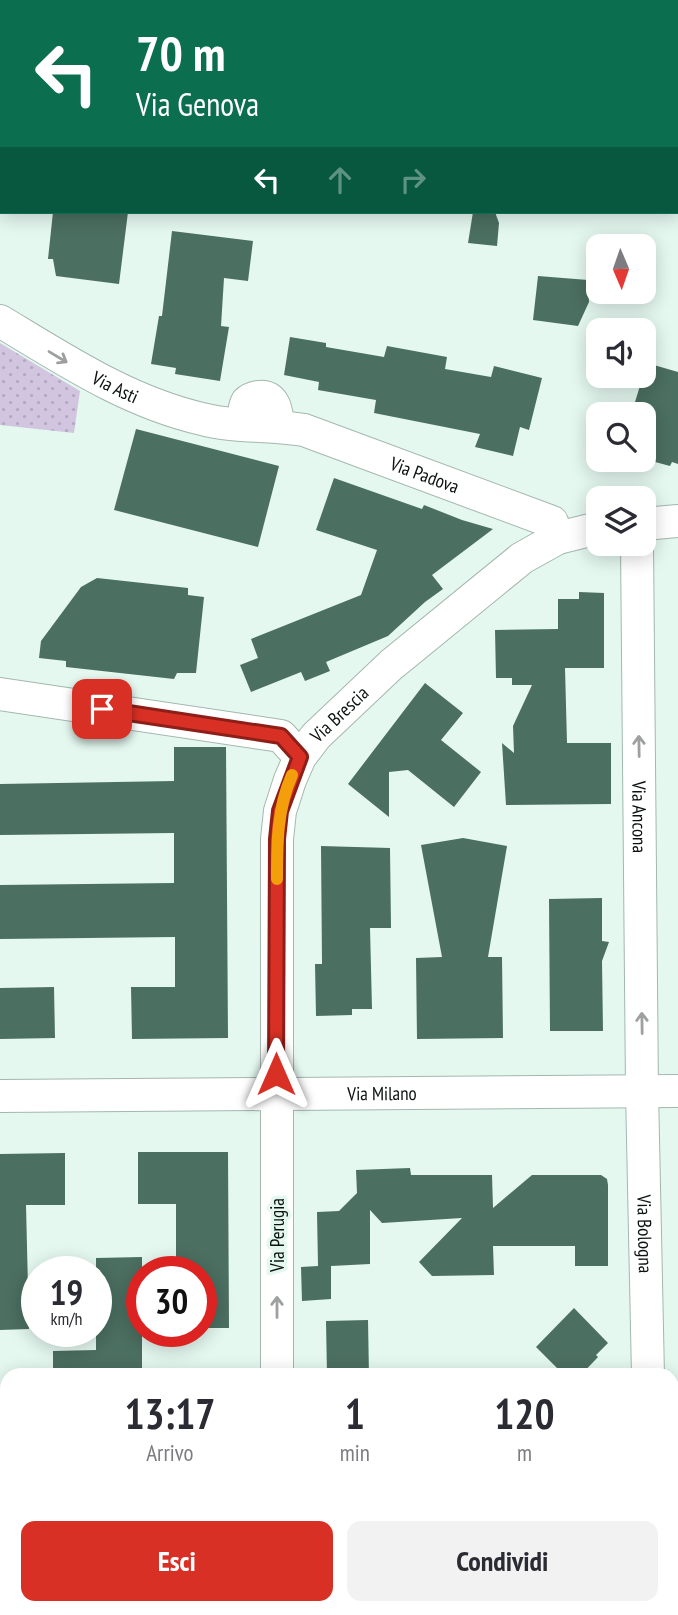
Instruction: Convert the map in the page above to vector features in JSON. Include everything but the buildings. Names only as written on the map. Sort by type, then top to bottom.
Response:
[{"type":"street","name":"Via Asti","points":[[0,321],[90,376],[120,391],[173,411],[202,419],[243,425]]},
{"type":"street","name":"Via Padova","points":[[243,425],[304,430],[552,522],[558,538]]},
{"type":"street","points":[[656,523],[678,521]]},
{"type":"street","name":"Via Brescia","points":[[276,1094],[277,839],[280,811],[300,757],[316,736],[391,665],[522,558],[558,538],[586,530]]},
{"type":"street","name":"Via Ancona","points":[[637,556],[642,1091]]},
{"type":"street","points":[[0,694],[281,736],[300,757]]},
{"type":"street","name":"Via Bologna","points":[[642,1091],[648,1368]]},
{"type":"street","name":"Via Milano","points":[[0,1096],[678,1091]]},
{"type":"street","name":"Via Perugia","points":[[276,1094],[277,1368]]},
{"type":"shaded area","points":[[0,343],[80,391],[74,433],[0,425]]},
{"type":"slow traffic","points":[[277,879],[280,811],[292,775]]},
{"type":"route","points":[[102,709],[281,736],[300,757],[280,811],[277,839],[276,1074]]}]
